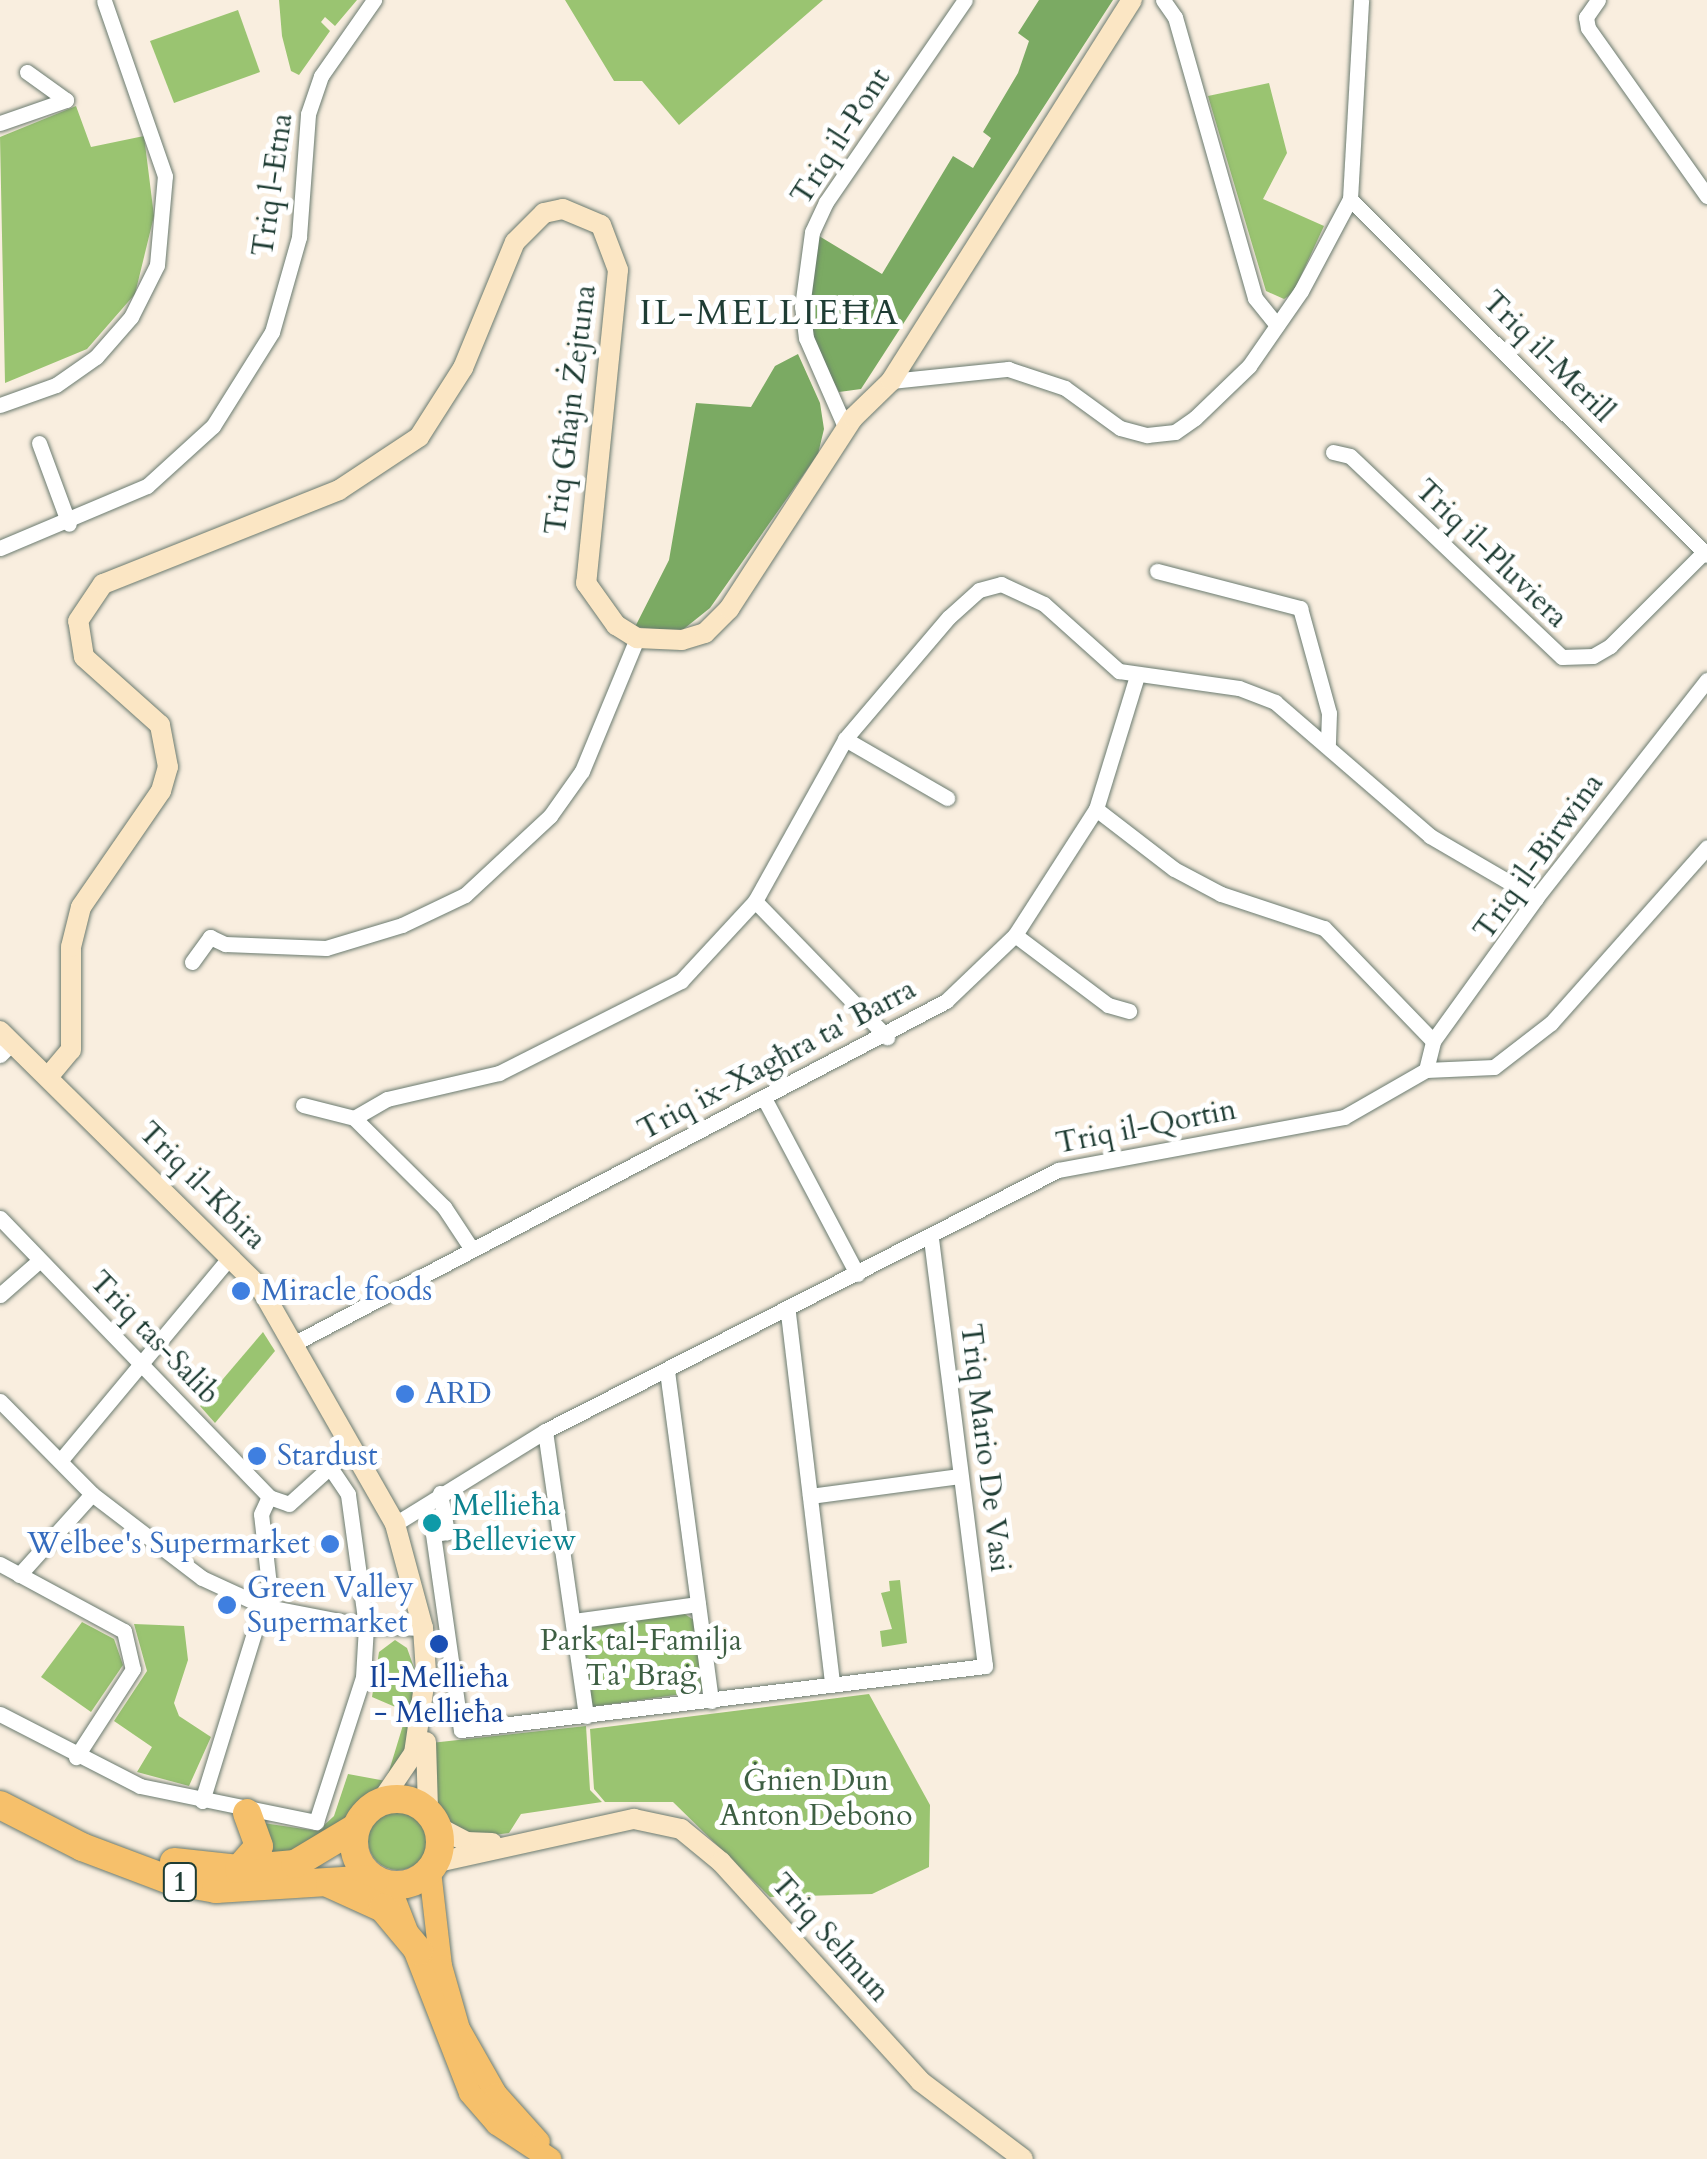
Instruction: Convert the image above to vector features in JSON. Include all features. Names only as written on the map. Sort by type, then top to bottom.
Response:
[{"type":"highway","name":"1","points":[[0,1784],[116,1844],[197,1868],[239,1868],[312,1859],[355,1828],[380,1803]]},
{"type":"highway","points":[[380,1803],[412,1802],[435,1820],[434,1866]]},
{"type":"highway","name":"1","points":[[0,1806],[172,1881],[216,1889],[382,1882],[434,1866]]},
{"type":"highway","points":[[239,1868],[259,1846],[247,1813]]},
{"type":"highway","points":[[355,1828],[354,1859],[382,1882]]},
{"type":"highway","points":[[329,1883],[383,1908],[418,1951]]},
{"type":"main road","points":[[434,1866],[441,1966],[458,2029],[496,2094],[553,2159]]},
{"type":"main road","points":[[382,1882],[418,1951],[470,2093],[497,2124],[553,2159]]},
{"type":"street","points":[[0,406],[56,385],[96,357],[131,316],[157,265],[164,176],[103,0]]},
{"type":"street","name":"Triq l-Etna","points":[[0,548],[70,524],[147,486],[213,426],[272,332],[299,236],[308,114],[321,76],[374,0]]},
{"type":"street","name":"Triq il-Pont","points":[[846,429],[806,338],[802,307],[812,232],[964,0]]},
{"type":"street","points":[[192,962],[210,937],[225,944],[326,948],[402,925],[466,895],[550,816],[582,772],[637,638],[682,640],[705,632],[730,609],[846,429],[891,381],[1052,135],[1132,0]]},
{"type":"street","points":[[1163,0],[1175,17],[1255,298],[1278,324]]},
{"type":"street","points":[[891,381],[1008,369],[1064,388],[1120,428],[1147,435],[1175,432],[1232,386],[1278,324],[1350,199],[1361,0]]},
{"type":"street","points":[[1598,0],[1586,17],[1705,190]]},
{"type":"street","points":[[0,124],[66,100],[28,72]]},
{"type":"street","name":"Triq il-Merill","points":[[1350,199],[1706,554]]},
{"type":"street","name":"Triq Għajn Żejtuna","points":[[48,1077],[71,1050],[71,947],[81,906],[161,791],[168,767],[160,725],[84,657],[78,621],[87,600],[121,572],[340,490],[420,438],[463,368],[515,242],[544,213],[563,209],[602,225],[618,270],[584,558],[586,582],[599,606],[637,638]]},
{"type":"street","points":[[39,444],[70,524]]},
{"type":"street","name":"Triq il-Pluviera","points":[[1333,452],[1350,456],[1562,657],[1593,656],[1610,646],[1706,554]]},
{"type":"street","points":[[1157,571],[1300,608],[1329,713],[1328,744]]},
{"type":"street","points":[[354,1118],[387,1099],[499,1072],[682,981],[754,901],[846,738],[948,617],[979,590],[1001,584],[1021,588],[1099,659],[1137,676],[1239,688],[1275,702],[1430,836],[1536,898]]},
{"type":"street","name":"Triq ix-Xagħra ta' Barra","points":[[293,1344],[471,1248],[887,1037],[946,1001],[1015,936],[1096,809],[1137,676]]},
{"type":"street","name":"Triq il-Birwina","points":[[1426,1070],[1433,1041],[1536,898],[1707,680]]},
{"type":"street","points":[[846,738],[947,798]]},
{"type":"street","points":[[1096,809],[1174,869],[1220,894],[1324,928],[1433,1041]]},
{"type":"street","points":[[1404,1013],[1426,1070],[1472,1072],[1518,1050],[1707,847]]},
{"type":"street","points":[[754,901],[887,1037]]},
{"type":"street","points":[[1015,936],[1108,1005],[1129,1010]]},
{"type":"street","name":"Triq il-Kbira","points":[[4,1043],[48,1077],[260,1287],[395,1524],[423,1628],[426,1672],[414,1753],[380,1803]]},
{"type":"street","name":"Triq il-Qortin","points":[[395,1524],[545,1431],[788,1313],[1058,1170],[1344,1117],[1426,1070]]},
{"type":"street","points":[[765,1100],[857,1274]]},
{"type":"street","points":[[303,1106],[354,1118],[444,1207],[471,1248]]},
{"type":"street","name":"Triq tas-Salib","points":[[0,1218],[269,1497]]},
{"type":"street","name":"Triq Mario De Vasi","points":[[832,1684],[985,1666],[931,1237]]},
{"type":"street","points":[[60,1461],[231,1256]]},
{"type":"street","points":[[0,1296],[40,1260]]},
{"type":"street","points":[[440,1493],[447,1532],[433,1534],[461,1730],[832,1684],[788,1313]]},
{"type":"street","points":[[667,1371],[710,1700]]},
{"type":"street","points":[[1,1402],[92,1494],[202,1578],[263,1606],[366,1626],[423,1628]]},
{"type":"street","points":[[545,1431],[586,1716]]},
{"type":"street","points":[[202,1801],[269,1586],[261,1514],[269,1497],[288,1504],[352,1447]]},
{"type":"street","points":[[0,1714],[76,1757],[140,1786],[247,1813],[316,1822],[362,1678],[366,1626],[348,1494],[330,1466]]},
{"type":"street","points":[[810,1496],[960,1476]]},
{"type":"street","points":[[19,1575],[92,1494]]},
{"type":"street","points":[[0,1564],[124,1631],[133,1669],[76,1757]]},
{"type":"street","points":[[574,1620],[698,1604]]},
{"type":"street","name":"Triq il-Kbira","points":[[423,1628],[432,1646],[423,1786],[435,1820]]},
{"type":"street","name":"Triq Selmun","points":[[434,1866],[513,1844],[634,1819],[681,1829],[721,1862],[920,2081],[1023,2159]]},
{"type":"street","name":"Triq Selmun","points":[[435,1820],[466,1842],[513,1844]]},
{"type":"green space","points":[[279,0],[357,0],[335,26],[325,17],[321,22],[330,31],[299,75],[291,71],[282,36]]},
{"type":"green space","points":[[565,0],[823,0],[679,125],[642,81],[614,81]]},
{"type":"green space","points":[[1039,0],[1113,0],[861,389],[839,392],[815,347],[808,313],[819,236],[882,274],[953,156],[973,168],[991,138],[983,132],[1018,73],[1029,41],[1018,33]]},
{"type":"green space","points":[[238,10],[260,72],[174,103],[150,41]]},
{"type":"green space","points":[[1269,83],[1287,153],[1263,199],[1324,226],[1293,293],[1284,299],[1266,291],[1208,96]]},
{"type":"green space","points":[[76,106],[91,147],[144,136],[154,216],[135,294],[87,349],[5,383],[0,137]]},
{"type":"green space","points":[[798,354],[820,403],[824,429],[818,454],[710,608],[680,632],[635,627],[669,560],[696,403],[751,407],[775,366]]},
{"type":"green space","points":[[263,1332],[275,1351],[215,1423],[200,1406]]},
{"type":"green space","points":[[900,1580],[907,1643],[882,1647],[880,1631],[892,1629],[881,1593],[890,1591],[889,1581]]},
{"type":"green space","name":"Park tal-Familja Ta' Braġ","points":[[680,1611],[694,1620],[704,1691],[590,1707],[579,1625]]},
{"type":"green space","points":[[82,1622],[114,1639],[123,1665],[91,1712],[41,1677]]},
{"type":"green space","points":[[134,1624],[184,1626],[188,1660],[174,1703],[179,1716],[211,1737],[189,1786],[137,1772],[152,1747],[114,1721],[147,1671]]},
{"type":"green space","points":[[395,1640],[407,1648],[417,1676],[414,1735],[395,1780],[324,1843],[267,1863],[263,1823],[318,1831],[334,1816],[348,1774],[386,1781],[407,1712],[372,1697],[379,1652]]},
{"type":"green space","name":"Ġnien Dun Anton Debono","points":[[869,1694],[930,1805],[929,1867],[872,1894],[770,1897],[673,1802],[605,1802],[594,1789],[590,1729]]},
{"type":"green space","points":[[586,1726],[590,1790],[602,1802],[521,1814],[509,1833],[479,1837],[451,1826],[432,1795],[431,1743]]},
{"type":"green space","points":[[398,1810],[419,1819],[428,1840],[419,1861],[398,1870],[377,1861],[368,1840],[377,1819]]},
{"type":"place","name":"Miracle foods","points":[[241,1291]]},
{"type":"place","name":"ARD","points":[[405,1394]]},
{"type":"place","name":"Stardust","points":[[257,1456]]},
{"type":"place","name":"Mellieħa Belleview","points":[[432,1523]]},
{"type":"place","name":"Welbee's Supermarket","points":[[330,1544]]},
{"type":"place","name":"Green Valley Supermarket","points":[[227,1605]]},
{"type":"place","name":"Il-Mellieħa - Mellieħa","points":[[439,1644]]},
{"type":"district","name":"IL-MELLIEĦA","points":[[770,313]]}]
